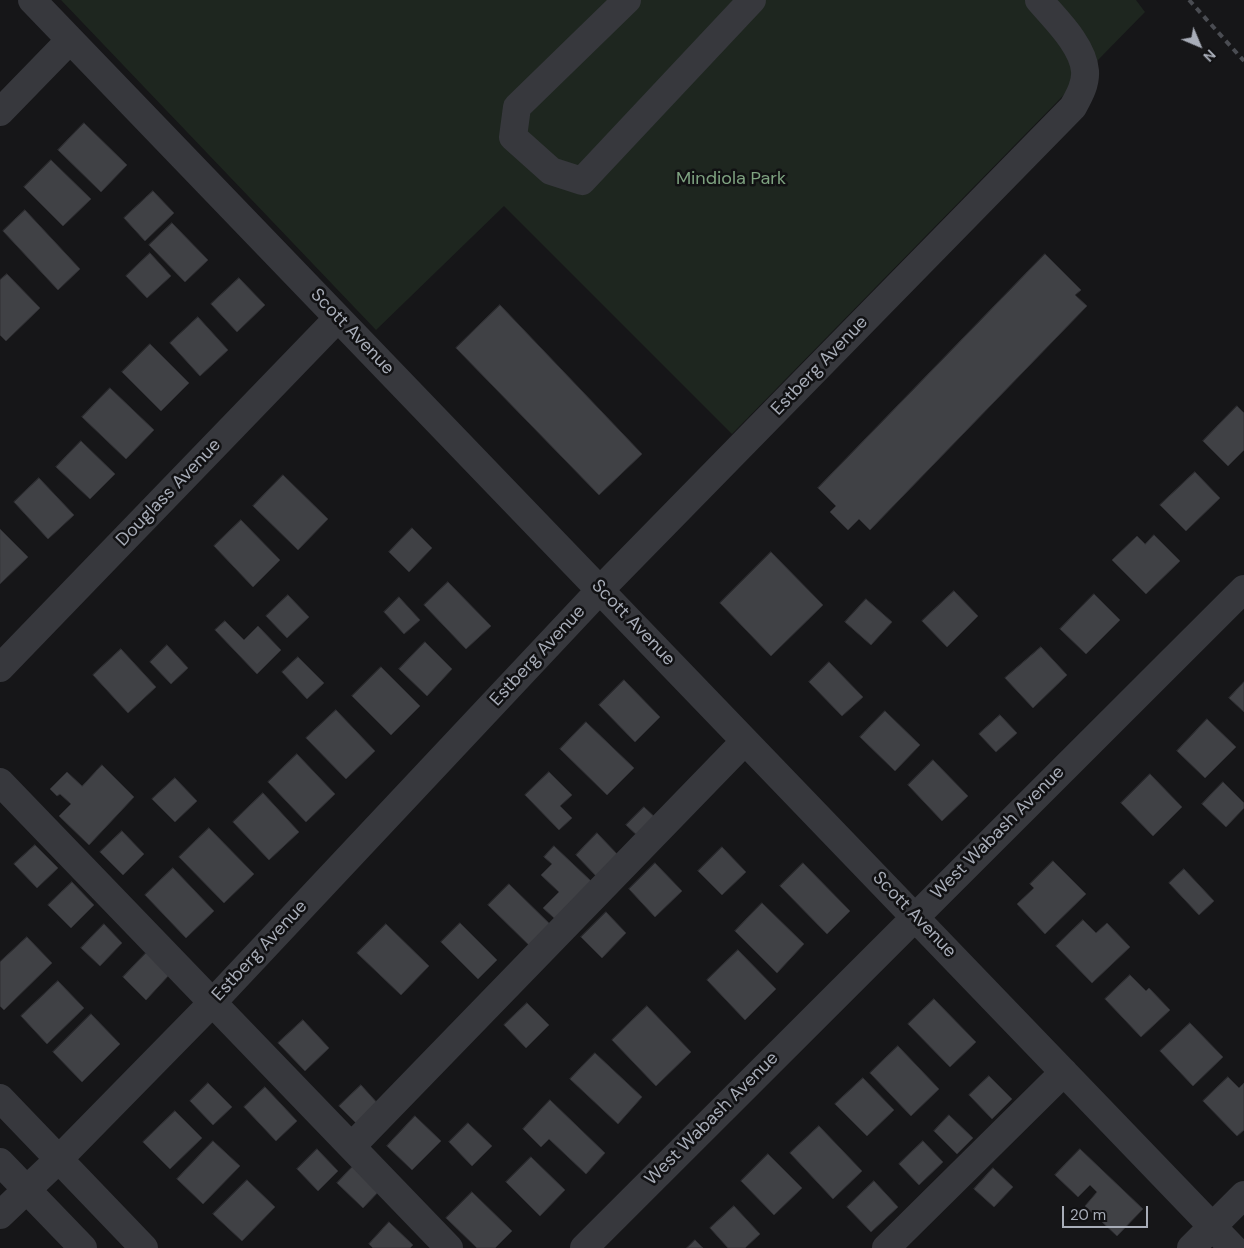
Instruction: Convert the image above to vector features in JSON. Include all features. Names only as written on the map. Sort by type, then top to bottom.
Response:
[{"type":"street","name":"Scott Avenue","points":[[32,0],[1233,1248]]},
{"type":"street","points":[[627,0],[517,107],[513,137],[550,171],[582,181],[752,0]]},
{"type":"street","name":"Estberg Avenue","points":[[0,1215],[59,1159],[212,1003],[600,590],[1073,107],[1082,91],[1085,71],[1080,51],[1040,0]]},
{"type":"street","points":[[0,112],[70,40]]},
{"type":"street","name":"Douglass Avenue","points":[[0,668],[338,318]]},
{"type":"street","name":"West Wabash Avenue","points":[[584,1248],[914,916],[1244,589]]},
{"type":"street","points":[[352,1146],[746,740]]},
{"type":"street","points":[[0,782],[449,1248]]},
{"type":"street","points":[[886,1248],[1064,1072]]},
{"type":"street","points":[[0,1098],[144,1248]]},
{"type":"street","points":[[0,1162],[83,1248]]},
{"type":"street","points":[[1191,1248],[1244,1195]]},
{"type":"green space","name":"Mindiola Park","points":[[61,0],[1136,0],[1145,12],[732,434],[504,206],[376,330]]},
{"type":"building","points":[[84,123],[127,165],[101,192],[58,150]]},
{"type":"building","points":[[51,160],[91,199],[63,226],[24,187]]},
{"type":"building","points":[[153,191],[174,213],[145,241],[124,218]]},
{"type":"building","points":[[25,210],[80,269],[58,290],[3,231]]},
{"type":"building","points":[[172,223],[208,260],[185,282],[149,245]]},
{"type":"building","points":[[150,253],[171,276],[147,298],[126,276]]},
{"type":"building","points":[[1045,254],[1081,290],[1075,295],[1087,306],[870,530],[859,519],[848,530],[830,512],[836,506],[818,488]]},
{"type":"building","points":[[7,274],[40,308],[6,341],[0,335],[0,280]]},
{"type":"building","points":[[239,278],[265,305],[237,332],[211,304]]},
{"type":"building","points":[[500,305],[642,454],[599,495],[456,348]]},
{"type":"building","points":[[198,317],[228,350],[200,376],[170,343]]},
{"type":"building","points":[[150,344],[189,383],[161,411],[122,372]]},
{"type":"building","points":[[110,388],[154,430],[126,459],[82,417]]},
{"type":"building","points":[[1237,406],[1244,413],[1244,450],[1228,466],[1203,441]]},
{"type":"building","points":[[81,441],[115,474],[90,499],[56,467]]},
{"type":"building","points":[[1195,472],[1220,498],[1186,531],[1160,505]]},
{"type":"building","points":[[283,475],[328,519],[298,550],[253,506]]},
{"type":"building","points":[[39,478],[74,515],[48,539],[14,502]]},
{"type":"building","points":[[241,520],[280,560],[253,587],[214,546]]},
{"type":"building","points":[[412,528],[432,548],[409,572],[389,552]]},
{"type":"building","points":[[0,529],[28,557],[0,584]]},
{"type":"building","points":[[1154,535],[1180,561],[1146,594],[1112,560],[1137,536],[1145,544]]},
{"type":"building","points":[[771,552],[823,605],[771,656],[720,603]]},
{"type":"building","points":[[448,582],[491,626],[466,649],[424,605]]},
{"type":"building","points":[[954,591],[978,616],[947,647],[922,621]]},
{"type":"building","points":[[1094,594],[1120,620],[1086,654],[1060,629]]},
{"type":"building","points":[[288,595],[309,617],[287,638],[266,616]]},
{"type":"building","points":[[399,597],[420,620],[404,634],[384,612]]},
{"type":"building","points":[[866,599],[892,622],[871,645],[845,622]]},
{"type":"building","points":[[225,621],[244,640],[258,626],[281,650],[257,674],[215,630]]},
{"type":"building","points":[[425,642],[452,669],[427,696],[399,669]]},
{"type":"building","points":[[167,645],[188,668],[171,684],[150,662]]},
{"type":"building","points":[[1041,647],[1067,675],[1033,708],[1005,678]]},
{"type":"building","points":[[121,649],[156,687],[128,713],[93,675]]},
{"type":"building","points":[[298,657],[324,683],[307,699],[282,672]]},
{"type":"building","points":[[829,662],[863,697],[842,716],[809,682]]},
{"type":"building","points":[[381,667],[420,706],[391,735],[352,696]]},
{"type":"building","points":[[624,680],[660,717],[635,742],[599,705]]},
{"type":"building","points":[[1244,682],[1244,712],[1229,698]]},
{"type":"building","points":[[336,710],[375,751],[346,779],[306,738]]},
{"type":"building","points":[[885,711],[920,745],[895,771],[860,737]]},
{"type":"building","points":[[1000,715],[1017,733],[996,752],[979,734]]},
{"type":"building","points":[[1207,719],[1236,747],[1205,778],[1177,751]]},
{"type":"building","points":[[586,722],[634,768],[607,795],[560,749]]},
{"type":"building","points":[[297,754],[335,794],[306,822],[268,782]]},
{"type":"building","points":[[933,760],[968,796],[942,821],[908,785]]},
{"type":"building","points":[[102,765],[134,797],[89,845],[59,816],[71,804],[60,794],[57,796],[50,789],[67,772],[82,786]]},
{"type":"building","points":[[549,772],[572,795],[560,806],[572,818],[559,830],[525,795]]},
{"type":"building","points":[[1150,774],[1182,807],[1153,836],[1121,803]]},
{"type":"building","points":[[175,778],[197,801],[175,822],[152,799]]},
{"type":"building","points":[[1223,782],[1244,803],[1244,808],[1226,827],[1202,804]]},
{"type":"building","points":[[263,793],[299,832],[269,860],[233,822]]},
{"type":"building","points":[[644,807],[660,822],[642,840],[626,825]]},
{"type":"building","points":[[209,828],[254,874],[224,903],[179,857]]},
{"type":"building","points":[[122,831],[144,854],[123,875],[100,852]]},
{"type":"building","points":[[597,833],[619,856],[597,877],[576,855]]},
{"type":"building","points":[[35,845],[58,868],[37,888],[14,864]]},
{"type":"building","points":[[554,846],[591,881],[563,926],[543,908],[559,892],[541,875],[552,864],[544,857]]},
{"type":"building","points":[[722,847],[746,872],[722,895],[698,871]]},
{"type":"building","points":[[1053,861],[1086,894],[1045,934],[1017,904],[1034,888],[1030,884]]},
{"type":"building","points":[[655,863],[682,891],[655,917],[629,889]]},
{"type":"building","points":[[803,863],[850,911],[827,934],[780,886]]},
{"type":"building","points":[[173,868],[214,911],[186,938],[145,895]]},
{"type":"building","points":[[1184,869],[1214,901],[1199,915],[1169,883]]},
{"type":"building","points":[[72,882],[94,905],[71,928],[48,905]]},
{"type":"building","points":[[509,884],[556,930],[536,952],[488,905]]},
{"type":"building","points":[[762,903],[804,944],[777,973],[735,931]]},
{"type":"building","points":[[606,912],[626,933],[602,958],[581,937]]},
{"type":"building","points":[[1083,920],[1096,933],[1107,923],[1130,947],[1092,983],[1056,946]]},
{"type":"building","points":[[460,923],[497,960],[478,979],[441,942]]},
{"type":"building","points":[[104,924],[122,943],[100,966],[81,948]]},
{"type":"building","points":[[386,924],[429,966],[401,995],[357,953]]},
{"type":"building","points":[[27,937],[52,963],[4,1010],[0,1006],[0,962]]},
{"type":"building","points":[[738,950],[776,989],[745,1020],[707,980]]},
{"type":"building","points":[[147,952],[170,974],[146,1000],[123,977]]},
{"type":"building","points":[[1130,975],[1146,991],[1149,988],[1170,1010],[1141,1037],[1105,999]]},
{"type":"building","points":[[58,981],[84,1008],[47,1044],[21,1016]]},
{"type":"building","points":[[934,999],[976,1042],[950,1067],[908,1024]]},
{"type":"building","points":[[527,1003],[549,1025],[526,1048],[504,1025]]},
{"type":"building","points":[[647,1006],[691,1052],[656,1086],[612,1040]]},
{"type":"building","points":[[91,1014],[120,1044],[82,1082],[53,1052]]},
{"type":"building","points":[[303,1020],[329,1048],[305,1071],[278,1043]]},
{"type":"building","points":[[1190,1023],[1223,1057],[1193,1086],[1160,1051]]},
{"type":"building","points":[[898,1046],[939,1089],[911,1116],[870,1073]]},
{"type":"building","points":[[595,1053],[642,1097],[618,1124],[570,1079]]},
{"type":"building","points":[[989,1076],[1012,1099],[992,1119],[969,1095]]},
{"type":"building","points":[[1228,1077],[1239,1088],[1244,1083],[1244,1130],[1237,1136],[1203,1101]]},
{"type":"building","points":[[863,1078],[894,1110],[867,1136],[835,1104]]},
{"type":"building","points":[[208,1083],[232,1107],[213,1125],[190,1101]]},
{"type":"building","points":[[361,1085],[380,1106],[359,1126],[339,1106]]},
{"type":"building","points":[[265,1087],[297,1121],[276,1141],[244,1107]]},
{"type":"building","points":[[550,1100],[605,1153],[586,1174],[549,1139],[541,1147],[523,1129]]},
{"type":"building","points":[[175,1111],[202,1138],[170,1169],[143,1142]]},
{"type":"building","points":[[949,1115],[973,1138],[957,1154],[934,1131]]},
{"type":"building","points":[[415,1116],[441,1141],[412,1170],[387,1146]]},
{"type":"building","points":[[468,1123],[492,1146],[472,1166],[449,1142]]},
{"type":"building","points":[[819,1126],[862,1171],[833,1199],[790,1153]]},
{"type":"building","points":[[213,1141],[240,1166],[203,1204],[177,1179]]},
{"type":"building","points":[[923,1141],[943,1162],[919,1185],[899,1164]]},
{"type":"building","points":[[317,1149],[338,1171],[318,1191],[297,1169]]},
{"type":"building","points":[[1080,1149],[1143,1209],[1117,1236],[1085,1206],[1097,1192],[1090,1185],[1078,1197],[1055,1175]]},
{"type":"building","points":[[768,1154],[802,1188],[774,1215],[741,1181]]},
{"type":"building","points":[[531,1157],[565,1190],[540,1216],[506,1182]]},
{"type":"building","points":[[356,1163],[382,1188],[363,1208],[337,1183]]},
{"type":"building","points":[[993,1168],[1013,1187],[994,1207],[974,1189]]},
{"type":"building","points":[[247,1180],[275,1207],[242,1241],[213,1214]]},
{"type":"building","points":[[874,1181],[898,1207],[871,1232],[847,1207]]},
{"type":"building","points":[[472,1192],[512,1231],[495,1248],[477,1248],[446,1218]]},
{"type":"building","points":[[734,1206],[760,1234],[745,1248],[728,1248],[710,1228]]},
{"type":"building","points":[[389,1222],[413,1245],[410,1248],[373,1248],[369,1244]]},
{"type":"building","points":[[695,1240],[703,1248],[687,1248]]},
{"type":"railway","points":[[1189,0],[1244,61]]}]
